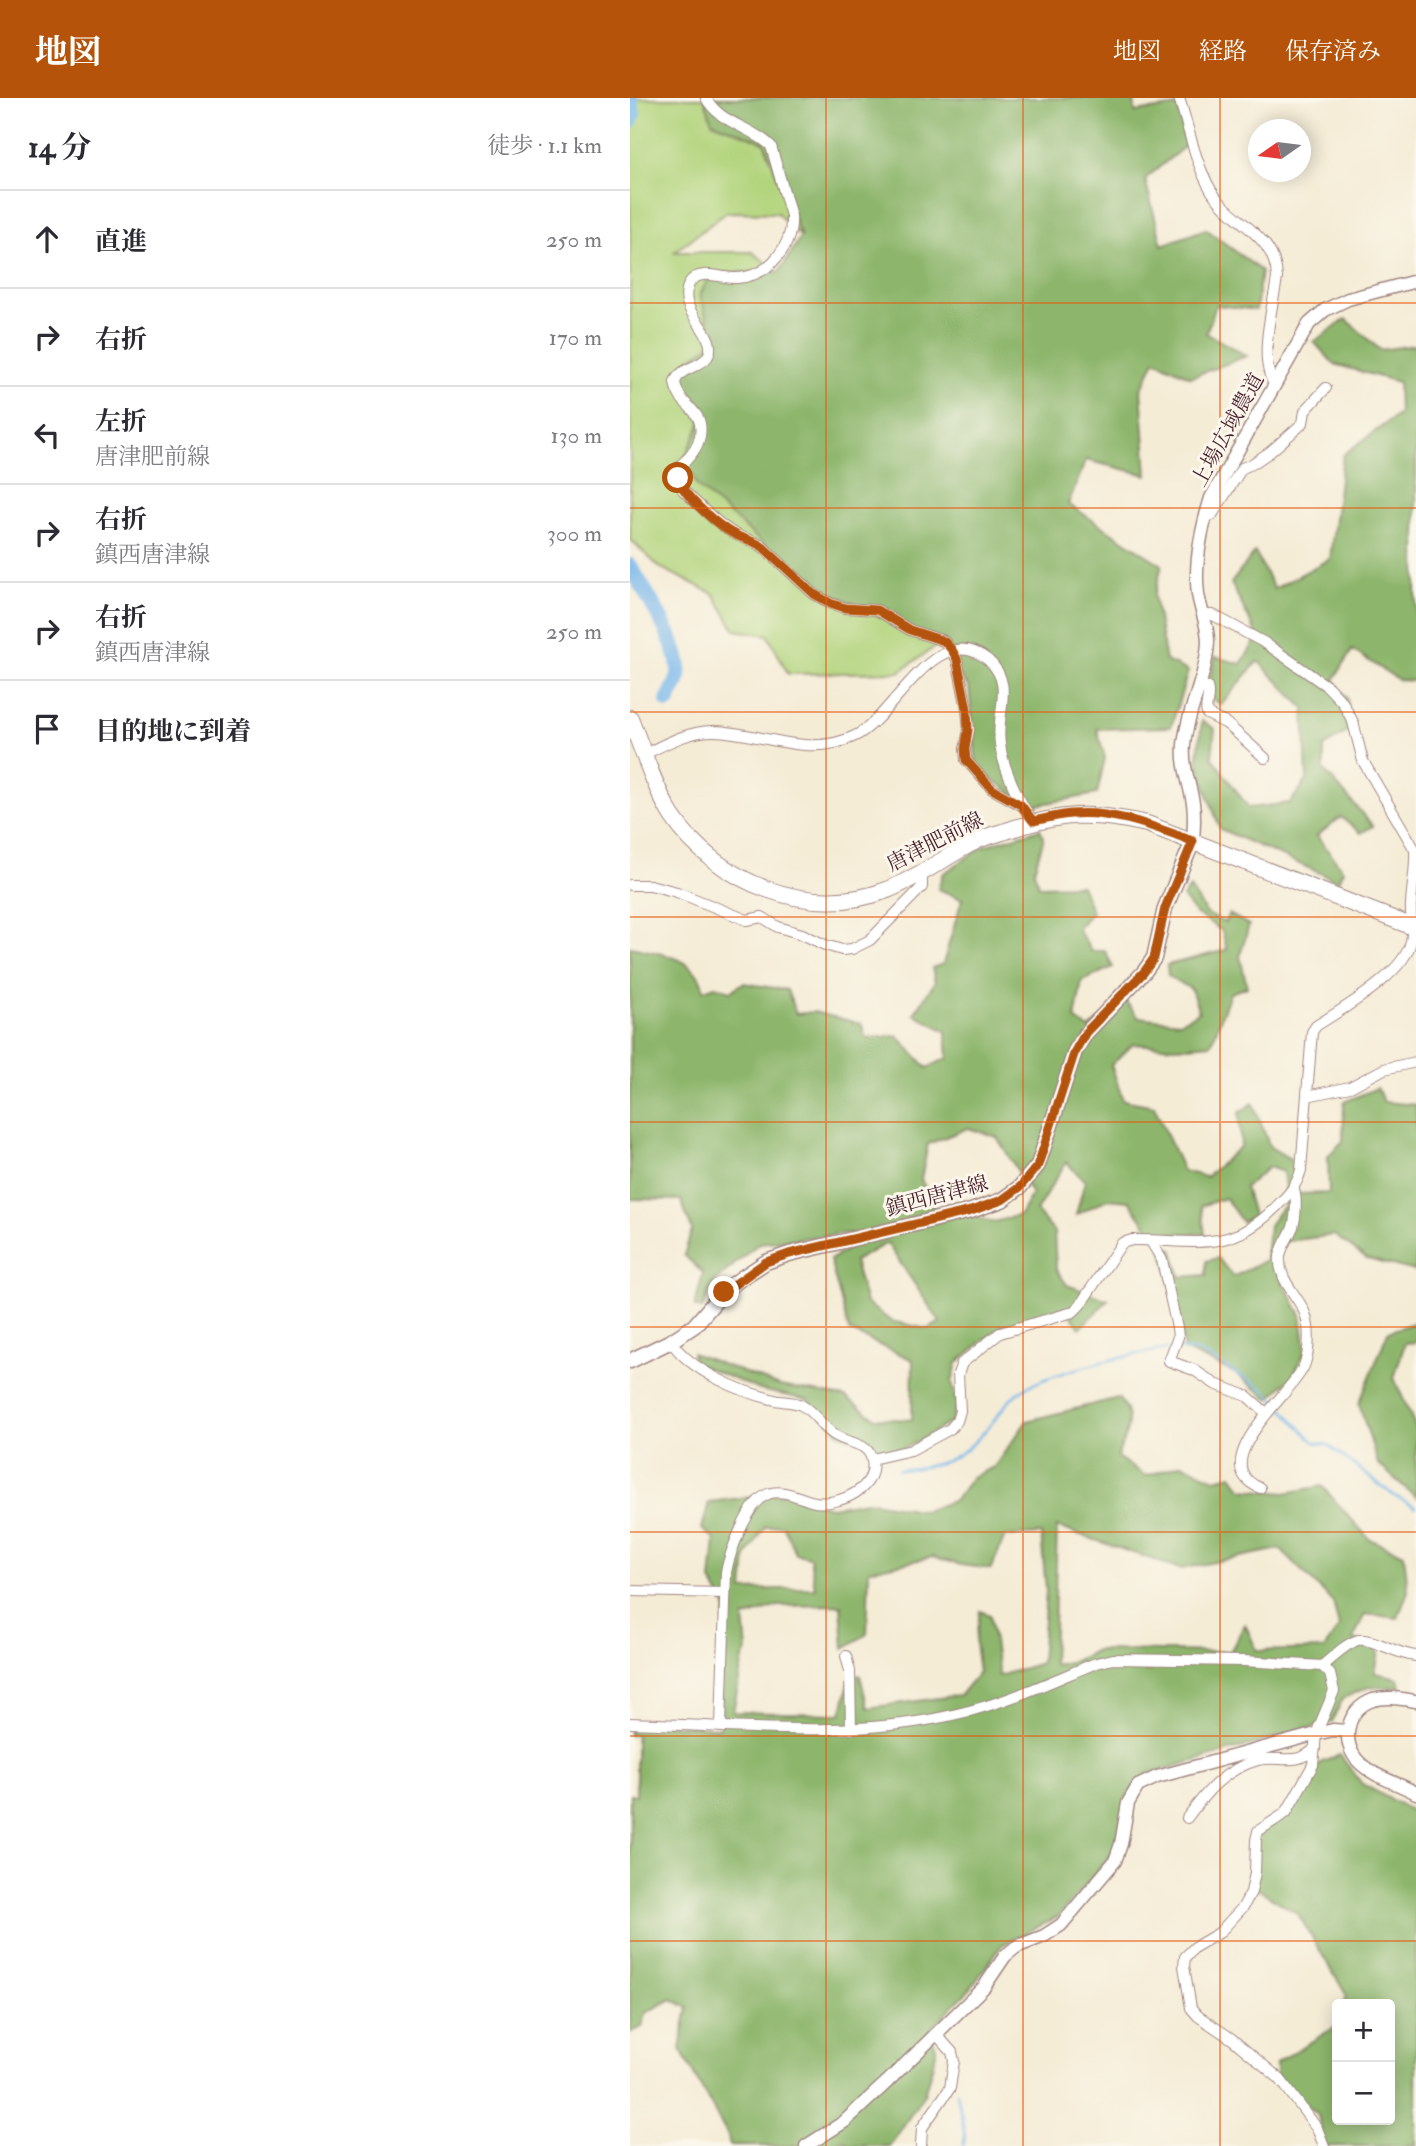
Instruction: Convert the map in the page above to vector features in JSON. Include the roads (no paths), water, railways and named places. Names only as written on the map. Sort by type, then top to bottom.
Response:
[{"type":"main road","name":"唐津肥前線","points":[[630,718],[670,813],[692,844],[728,871],[768,891],[813,900],[852,899],[888,890],[978,840],[1033,821],[1072,814],[1116,817],[1147,824],[1413,927]]},
{"type":"main road","name":"鎮西唐津線","points":[[630,1361],[671,1341],[694,1326],[724,1292],[766,1262],[789,1254],[971,1211],[1002,1200],[1020,1187],[1038,1165],[1075,1051],[1086,1032],[1144,972],[1154,958],[1165,908],[1193,841]]},
{"type":"street","points":[[706,98],[718,113],[763,138],[771,146],[792,227],[781,253],[762,271],[736,278],[702,275],[694,277],[690,283],[687,292],[693,318],[706,335],[710,350],[707,358],[682,371],[675,382],[678,396],[696,412],[701,425],[694,452],[678,469],[679,484],[721,525],[736,535],[755,541],[814,594],[845,608],[877,610],[910,630],[944,641],[957,659],[967,709],[966,760],[992,789],[1021,805]]},
{"type":"street","points":[[1179,98],[1199,163],[1211,190],[1251,228],[1277,265],[1266,359],[1269,376],[1275,385]]},
{"type":"street","name":"上場広域農道","points":[[1193,841],[1195,820],[1183,748],[1187,724],[1206,660],[1208,638],[1198,595],[1198,579],[1205,518],[1211,498],[1309,324],[1325,310],[1348,299],[1416,281]]},
{"type":"street","points":[[1205,518],[1212,515],[1242,468],[1270,452],[1303,423],[1305,411],[1326,388]]},
{"type":"street","points":[[1204,615],[1213,615],[1265,643],[1328,687],[1343,703],[1353,722],[1363,761],[1415,850],[1416,866],[1411,902],[1413,927],[1408,949],[1373,990],[1316,1026],[1312,1032],[1301,1170],[1294,1190],[1294,1225],[1280,1257],[1283,1279],[1304,1309],[1307,1319],[1308,1354],[1300,1375],[1254,1429],[1243,1452],[1242,1467],[1246,1478],[1260,1488]]},
{"type":"street","points":[[645,754],[684,737],[716,731],[773,742],[816,745],[839,743],[857,735],[881,717],[925,665],[952,650],[964,650],[985,658],[997,669],[1003,682],[1000,747],[1021,805],[1033,821]]},
{"type":"street","points":[[1199,684],[1207,687],[1209,692],[1205,708],[1207,714],[1227,724],[1265,758]]},
{"type":"street","points":[[630,885],[650,885],[677,892],[747,920],[762,918],[778,927],[842,950],[862,946],[905,907],[922,887],[922,871]]},
{"type":"street","points":[[1307,1096],[1350,1087],[1384,1069],[1416,1062]]},
{"type":"street","points":[[872,1459],[911,1450],[950,1429],[957,1422],[960,1412],[958,1374],[962,1363],[1000,1333],[1073,1312],[1122,1243],[1150,1240],[1228,1240],[1251,1229],[1294,1190]]},
{"type":"street","points":[[1150,1240],[1162,1260],[1178,1328],[1178,1338],[1169,1361],[1194,1370],[1215,1384],[1247,1396],[1269,1410]]},
{"type":"street","points":[[671,1341],[690,1364],[739,1388],[778,1401],[798,1403],[811,1411],[824,1427],[837,1437],[862,1446],[872,1459],[868,1482],[862,1491],[850,1496],[816,1503],[776,1492],[761,1499],[730,1552],[725,1592],[721,1725]]},
{"type":"street","points":[[630,1591],[725,1592]]},
{"type":"street","points":[[1322,1666],[1359,1640],[1367,1640],[1399,1654],[1416,1656]]},
{"type":"street","points":[[846,1656],[850,1671],[851,1729]]},
{"type":"street","points":[[630,1723],[851,1729],[957,1714],[987,1706],[1096,1663],[1113,1660],[1244,1661],[1322,1666],[1330,1674],[1334,1691],[1316,1734],[1313,1765],[1286,1813],[1258,1831],[1255,1873],[1251,1892],[1243,1907],[1219,1933],[1195,1947],[1185,1957],[1184,1966],[1191,2008],[1280,2079],[1317,2128],[1324,2146]]},
{"type":"street","points":[[1416,1701],[1389,1698],[1372,1700],[1360,1707],[1350,1719],[1347,1731],[1350,1747],[1357,1761],[1370,1771],[1416,1793]]},
{"type":"street","points":[[806,2146],[844,2122],[984,1987],[1005,1956],[1016,1947],[1044,1936],[1061,1925],[1115,1861],[1122,1844],[1128,1803],[1138,1786],[1157,1777],[1316,1734],[1333,1730],[1347,1731]]},
{"type":"street","points":[[1187,1818],[1208,1789],[1221,1778],[1255,1761],[1298,1760],[1315,1748]]},
{"type":"street","points":[[922,2146],[922,2128],[950,2088],[954,2061],[951,2052],[936,2034]]},
{"type":"waterway","points":[[630,98],[633,114],[630,121]]},
{"type":"waterway","points":[[630,566],[669,635],[679,664],[679,676],[668,701]]},
{"type":"waterway","points":[[898,1470],[939,1464],[960,1454],[980,1437],[1014,1396],[1043,1380],[1113,1359],[1172,1349]]},
{"type":"waterway","points":[[1178,1349],[1199,1352],[1264,1389],[1314,1442],[1328,1445],[1393,1495],[1416,1507]]},
{"type":"waterway","points":[[957,2092],[965,2137],[963,2146]]}]
